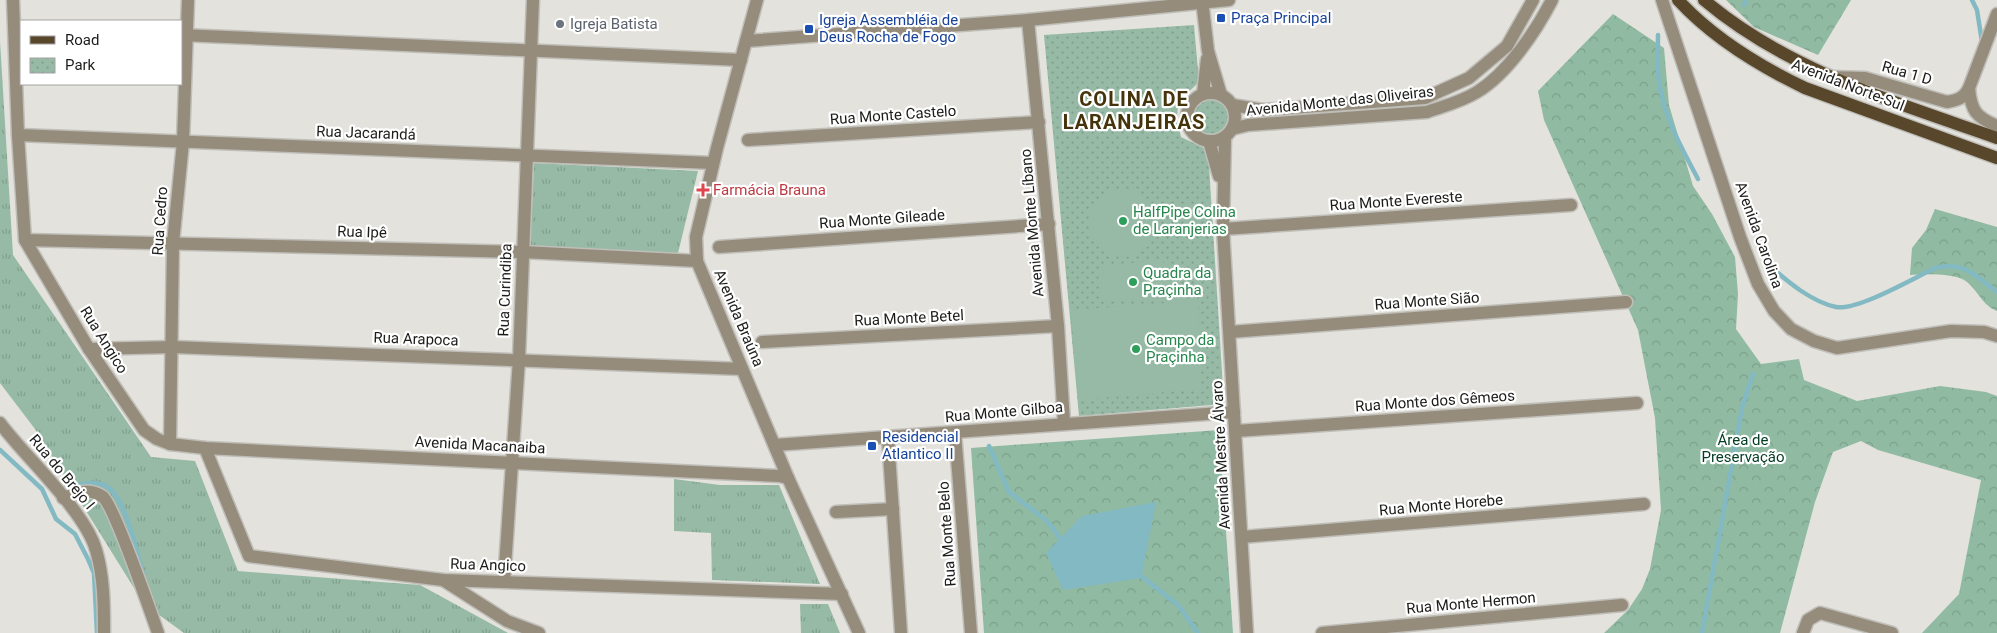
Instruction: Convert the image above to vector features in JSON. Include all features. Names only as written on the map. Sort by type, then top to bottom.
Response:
[{"type":"main road","name":"Avenida Norte-Sul","points":[[1678,0],[1728,44],[1780,76],[1805,88],[1997,158]]},
{"type":"main road","name":"Avenida Norte-Sul","points":[[1704,0],[1729,21],[1766,45],[1830,77],[1997,138]]},
{"type":"street","points":[[13,0],[18,36],[18,135],[25,240]]},
{"type":"street","name":"Rua Cedro","points":[[170,444],[173,347],[173,243],[183,142],[184,35],[188,0]]},
{"type":"street","name":"Rua Curindiba","points":[[504,582],[519,359],[533,0]]},
{"type":"street","name":"Avenida Braúna","points":[[758,0],[713,163],[696,237],[697,261],[788,478],[860,633]]},
{"type":"street","points":[[746,40],[1028,20],[1202,1],[1228,0]]},
{"type":"street","name":"Avenida Monte das Oliveiras","points":[[1232,105],[1263,110],[1425,98],[1450,89],[1469,78],[1507,46],[1533,0]]},
{"type":"street","name":"Avenida Monte das Oliveiras","points":[[1228,133],[1273,123],[1427,112],[1455,103],[1478,92],[1518,55],[1552,0]]},
{"type":"street","name":"Avenida Carolina","points":[[1662,0],[1740,237],[1763,295],[1785,323],[1791,329],[1814,341],[1837,348],[1951,331],[1984,332],[1997,336]]},
{"type":"street","points":[[1202,1],[1208,51],[1221,95],[1232,105],[1235,117],[1228,133],[1209,141],[1196,136],[1187,122],[1190,105],[1203,94],[1208,51]]},
{"type":"street","points":[[1997,14],[1969,88],[1970,104],[1975,112],[1983,120],[1997,126]]},
{"type":"street","name":"Avenida Monte Líbano","points":[[1028,20],[1058,326],[1064,423]]},
{"type":"street","points":[[184,35],[531,49],[741,60]]},
{"type":"street","name":"Rua 1 D","points":[[1830,77],[1865,78],[1947,102],[1957,100],[1965,95],[1969,88]]},
{"type":"street","points":[[1203,94],[1221,95]]},
{"type":"street","name":"Rua Monte Castelo","points":[[748,140],[1039,122]]},
{"type":"street","name":"Avenida Mestre Álvaro","points":[[1228,133],[1222,185],[1223,229],[1247,633]]},
{"type":"street","name":"Rua Jacarandá","points":[[18,135],[527,154],[713,163]]},
{"type":"street","name":"Avenida Mestre Álvaro","points":[[1209,141],[1222,185]]},
{"type":"street","name":"Rua Monte Evereste","points":[[1223,229],[1571,206]]},
{"type":"street","name":"Rua Monte Gileade","points":[[719,247],[1048,224]]},
{"type":"street","name":"Rua Ipê","points":[[25,240],[523,252],[697,261]]},
{"type":"street","name":"Rua Angico","points":[[25,240],[89,349],[144,430],[157,439],[170,444]]},
{"type":"street","name":"Rua Monte Sião","points":[[1230,332],[1626,302]]},
{"type":"street","name":"Rua Monte Betel","points":[[762,342],[1058,326]]},
{"type":"street","name":"Rua Arapoca","points":[[89,349],[173,347],[742,368]]},
{"type":"street","name":"Rua Monte dos Gêmeos","points":[[1236,432],[1637,403]]},
{"type":"street","name":"Rua Monte Gilboa","points":[[775,445],[1234,412]]},
{"type":"street","name":"Rua do Brejo I","points":[[0,423],[83,521],[96,548],[104,598],[104,633]]},
{"type":"street","name":"Rua Monte Belo","points":[[956,433],[971,633]]},
{"type":"street","points":[[888,438],[902,633]]},
{"type":"street","name":"Avenida Macanaiba","points":[[170,444],[206,448],[788,478]]},
{"type":"street","name":"Rua Angico","points":[[206,448],[249,556],[442,580],[842,594]]},
{"type":"street","points":[[63,498],[82,491],[92,492],[104,498],[122,537],[158,633]]},
{"type":"street","name":"Rua Monte Horebe","points":[[1242,537],[1644,504]]},
{"type":"street","points":[[836,512],[893,509]]},
{"type":"street","points":[[442,580],[494,614],[539,633]]},
{"type":"street","name":"Rua Monte Hermon","points":[[1322,633],[1622,605]]},
{"type":"street","points":[[1804,629],[1808,620],[1820,613],[1892,633]]},
{"type":"green space","points":[[1726,0],[1851,0],[1818,55],[1754,27]]},
{"type":"green space","name":"Área de Preservação","points":[[1613,14],[1664,48],[1669,105],[1693,186],[1712,214],[1735,257],[1738,294],[1736,329],[1761,364],[1799,359],[1804,380],[1857,401],[1940,386],[1986,392],[1997,396],[1997,633],[1922,633],[1959,594],[1981,480],[1878,450],[1861,441],[1833,452],[1815,502],[1780,633],[1604,633],[1628,610],[1642,589],[1650,569],[1661,510],[1655,418],[1638,330],[1544,120],[1538,91]]},
{"type":"green space","points":[[1194,25],[1199,82],[1178,102],[1177,120],[1181,137],[1208,150],[1224,404],[1079,416],[1044,35]]},
{"type":"green space","points":[[0,41],[13,255],[151,457],[195,461],[238,571],[420,585],[508,633],[184,633],[144,604],[35,429],[0,383]]},
{"type":"green space","points":[[1210,98],[1217,99],[1223,103],[1227,109],[1227,123],[1223,129],[1217,133],[1210,134],[1203,133],[1197,129],[1193,123],[1192,116],[1193,109],[1197,103],[1203,99]]},
{"type":"green space","points":[[534,163],[698,171],[678,253],[530,247]]},
{"type":"green space","name":"HalfPipe Colina de Laranjerias","points":[[1123,189],[1136,192],[1147,199],[1154,210],[1157,223],[1154,236],[1147,247],[1136,254],[1123,257],[1110,254],[1099,247],[1092,236],[1089,223],[1092,210],[1099,199],[1110,192]]},
{"type":"green space","points":[[1935,209],[1997,227],[1997,311],[1984,302],[1971,286],[1962,279],[1940,275],[1910,275],[1912,248],[1926,230]]},
{"type":"green space","name":"Quadra da Praçinha","points":[[1163,260],[1165,298],[1102,302],[1100,266]]},
{"type":"green space","name":"Campo da Praçinha","points":[[1165,266],[1179,266],[1183,301],[1198,300],[1200,389],[1078,400],[1071,310],[1169,303]]},
{"type":"green space","points":[[1219,430],[1233,633],[984,633],[971,448]]},
{"type":"green space","points":[[674,479],[720,485],[779,485],[820,584],[712,580],[711,533],[674,531]]},
{"type":"green space","points":[[800,604],[828,604],[840,633],[801,633]]},
{"type":"water","points":[[1156,502],[1141,578],[1063,590],[1046,553],[1082,516]]},
{"type":"waterway","points":[[1744,5],[1746,0]]},
{"type":"waterway","points":[[1972,0],[1977,10],[1982,42]]},
{"type":"waterway","points":[[1658,35],[1658,76],[1661,95],[1674,132],[1698,179]]},
{"type":"waterway","points":[[1771,267],[1809,296],[1836,307],[1845,307],[1871,299],[1935,268],[1945,266],[1962,268],[1969,271],[1997,292]]},
{"type":"waterway","points":[[1702,633],[1742,408],[1753,374]]},
{"type":"waterway","points":[[989,446],[1009,492],[1047,521],[1064,543]]},
{"type":"waterway","points":[[0,450],[42,489],[56,519],[75,534],[94,573],[97,633]]},
{"type":"waterway","points":[[60,489],[95,483],[106,486],[113,492],[125,514],[144,577]]},
{"type":"waterway","points":[[1136,572],[1178,605],[1198,633]]},
{"type":"place","name":"Praça Principal","points":[[1221,18]]},
{"type":"place","name":"Igreja Batista","points":[[560,24]]},
{"type":"place","name":"Igreja Assembléia de Deus Rocha de Fogo","points":[[809,29]]},
{"type":"place","name":"Farmácia Brauna","points":[[703,190]]},
{"type":"place","name":"HalfPipe Colina de Laranjerias","points":[[1123,221]]},
{"type":"place","name":"Quadra da Praçinha","points":[[1133,282]]},
{"type":"place","name":"Campo da Praçinha","points":[[1136,349]]},
{"type":"place","name":"Residencial Atlantico II","points":[[872,446]]},
{"type":"district","name":"COLINA DE LARANJEIRAS","points":[[1134,110]]}]
